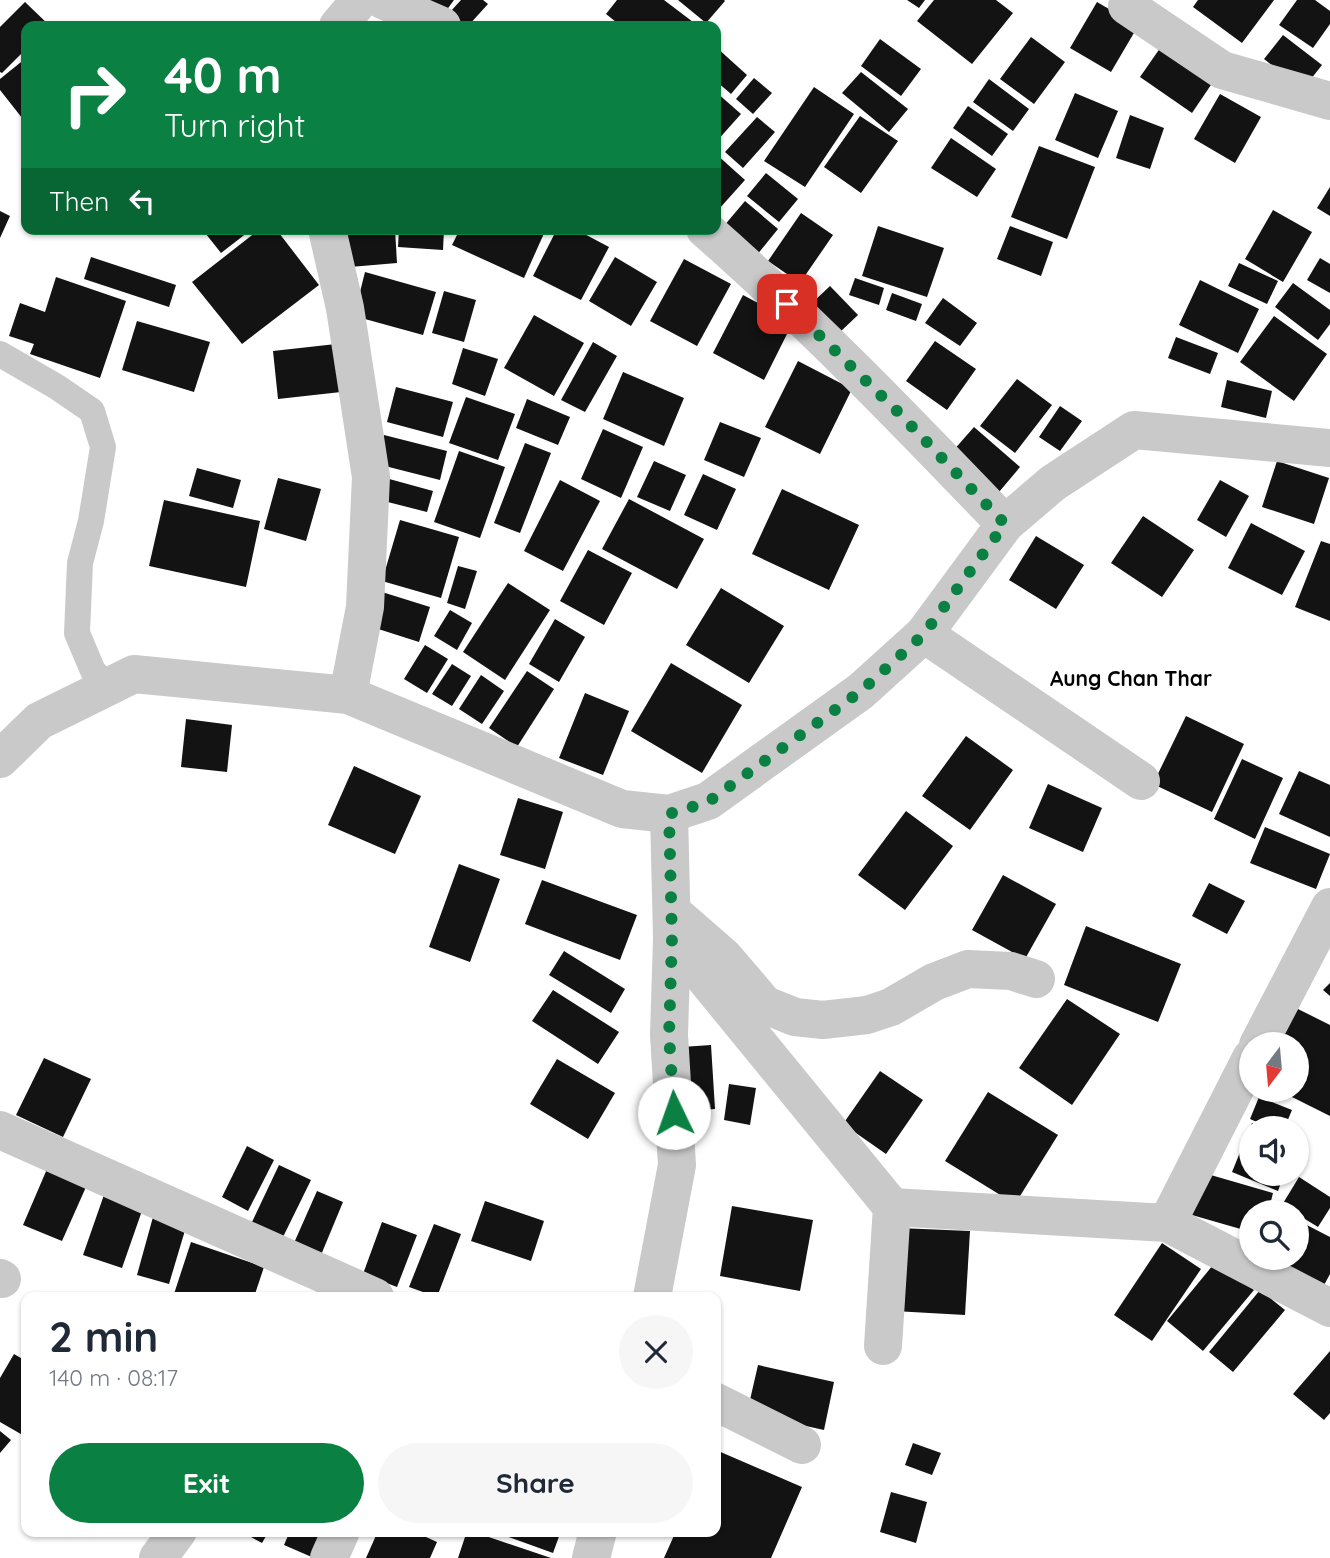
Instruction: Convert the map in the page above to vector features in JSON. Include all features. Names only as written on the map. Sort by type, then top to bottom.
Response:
[{"type":"street","points":[[342,21],[360,0]]},
{"type":"street","points":[[383,0],[431,21]]},
{"type":"street","points":[[1127,6],[1222,70],[1330,102]]},
{"type":"street","points":[[328,235],[345,308],[371,477],[365,607],[348,695]]},
{"type":"street","points":[[712,235],[898,412],[1005,524]]},
{"type":"street","points":[[0,759],[39,721],[134,674],[348,695],[622,809],[669,814],[708,802],[861,691],[924,634],[1005,524],[1053,483],[1134,430],[1330,448]]},
{"type":"street","points":[[924,634],[1141,781]]},
{"type":"street","points":[[653,1292],[677,1165],[669,1035],[669,814]]},
{"type":"street","points":[[1265,1032],[1330,907]]},
{"type":"street","points":[[671,925],[723,957],[765,1005],[795,1017],[823,1020],[867,1015],[891,1007],[934,982],[968,968],[1012,971],[1036,979]]},
{"type":"street","points":[[671,925],[892,1207],[883,1346]]},
{"type":"street","points":[[1167,1223],[1239,1082]]},
{"type":"street","points":[[0,1130],[364,1292]]},
{"type":"street","points":[[892,1207],[1167,1223],[1330,1308]]},
{"type":"street","points":[[721,1404],[802,1445]]},
{"type":"street","points":[[158,1558],[174,1537]]},
{"type":"street","points":[[329,1558],[338,1537]]},
{"type":"street","points":[[592,1558],[597,1537]]},
{"type":"lane","points":[[0,354],[92,411],[96,423],[103,447],[91,522],[80,563],[77,633],[93,671],[108,687]]},
{"type":"building","points":[[425,0],[454,0],[443,15]]},
{"type":"building","points":[[461,0],[483,0],[488,4],[473,21],[460,21],[450,12]]},
{"type":"building","points":[[617,0],[664,0],[692,21],[615,21],[606,14]]},
{"type":"building","points":[[678,0],[725,1],[708,21],[704,21]]},
{"type":"building","points":[[907,0],[925,0],[919,8]]},
{"type":"building","points":[[934,0],[996,0],[1013,13],[972,64],[917,21]]},
{"type":"building","points":[[1198,0],[1274,0],[1242,43],[1193,7]]},
{"type":"building","points":[[1297,0],[1315,0],[1330,11],[1330,24],[1313,48],[1279,25]]},
{"type":"building","points":[[25,2],[45,21],[21,21],[21,54],[2,73],[0,72],[0,27]]},
{"type":"building","points":[[1097,2],[1138,26],[1111,72],[1070,48]]},
{"type":"building","points":[[1283,35],[1322,65],[1303,89],[1264,59]]},
{"type":"building","points":[[1031,37],[1065,62],[1034,104],[1000,79]]},
{"type":"building","points":[[880,39],[921,69],[901,96],[861,66]]},
{"type":"building","points":[[1165,41],[1217,76],[1192,113],[1140,77]]},
{"type":"building","points":[[721,52],[747,75],[731,94],[721,85]]},
{"type":"building","points":[[21,62],[21,117],[0,90],[0,79]]},
{"type":"building","points":[[861,72],[908,109],[889,132],[842,93]]},
{"type":"building","points":[[754,78],[772,93],[753,114],[736,99]]},
{"type":"building","points":[[989,79],[1029,109],[1013,131],[973,102]]},
{"type":"building","points":[[814,87],[854,114],[805,187],[764,161]]},
{"type":"building","points":[[1075,93],[1118,111],[1098,158],[1055,140]]},
{"type":"building","points":[[1220,94],[1261,117],[1235,163],[1194,139]]},
{"type":"building","points":[[721,96],[741,114],[721,136]]},
{"type":"building","points":[[968,106],[1008,134],[992,156],[953,128]]},
{"type":"building","points":[[1130,115],[1164,128],[1150,169],[1116,158]]},
{"type":"building","points":[[860,116],[898,141],[861,193],[824,167]]},
{"type":"building","points":[[757,117],[775,132],[743,168],[725,152]]},
{"type":"building","points":[[951,138],[996,169],[977,197],[931,168]]},
{"type":"building","points":[[1039,146],[1095,167],[1067,239],[1011,217]]},
{"type":"building","points":[[721,158],[745,180],[721,207]]},
{"type":"building","points":[[766,173],[798,199],[779,222],[747,196]]},
{"type":"building","points":[[1330,187],[1330,216],[1317,208]]},
{"type":"building","points":[[745,201],[778,229],[756,256],[723,227]]},
{"type":"building","points":[[1273,210],[1312,232],[1283,282],[1245,259]]},
{"type":"building","points":[[0,211],[10,216],[0,238]]},
{"type":"building","points":[[801,213],[833,235],[800,283],[768,261]]},
{"type":"building","points":[[878,226],[944,248],[927,297],[862,276]]},
{"type":"building","points":[[1010,226],[1053,242],[1041,276],[997,259]]},
{"type":"building","points":[[207,235],[244,235],[221,253]]},
{"type":"building","points":[[252,235],[281,235],[319,285],[242,344],[192,282]]},
{"type":"building","points":[[347,235],[395,235],[397,263],[350,267]]},
{"type":"building","points":[[399,235],[444,235],[443,250],[398,247]]},
{"type":"building","points":[[457,235],[543,235],[524,278],[452,245]]},
{"type":"building","points":[[554,235],[586,235],[609,247],[581,300],[533,276]]},
{"type":"building","points":[[91,257],[176,285],[169,307],[84,279]]},
{"type":"building","points":[[615,257],[657,282],[631,326],[589,301]]},
{"type":"building","points":[[1320,258],[1330,264],[1330,293],[1307,280]]},
{"type":"building","points":[[684,259],[731,284],[697,346],[650,321]]},
{"type":"building","points":[[1239,263],[1278,281],[1267,304],[1228,286]]},
{"type":"building","points":[[365,272],[436,292],[423,335],[354,316]]},
{"type":"building","points":[[56,277],[126,301],[100,378],[30,354],[34,344],[9,336],[20,303],[45,312]]},
{"type":"building","points":[[855,278],[884,288],[879,305],[849,295]]},
{"type":"building","points":[[1200,280],[1259,309],[1238,353],[1179,325]]},
{"type":"building","points":[[1293,283],[1330,310],[1330,324],[1318,340],[1275,307]]},
{"type":"building","points":[[830,286],[858,315],[839,333],[811,304]]},
{"type":"building","points":[[444,291],[476,300],[464,342],[432,333]]},
{"type":"building","points":[[892,293],[922,304],[916,321],[886,310]]},
{"type":"building","points":[[743,295],[793,322],[764,380],[713,353]]},
{"type":"building","points":[[943,298],[977,323],[960,346],[925,323]]},
{"type":"building","points":[[534,315],[584,343],[554,396],[504,368]]},
{"type":"building","points":[[1274,316],[1327,354],[1294,401],[1240,362]]},
{"type":"building","points":[[137,321],[210,342],[194,392],[122,370]]},
{"type":"building","points":[[1176,337],[1218,353],[1210,374],[1168,358]]},
{"type":"building","points":[[935,341],[976,369],[947,410],[906,381]]},
{"type":"building","points":[[593,342],[617,356],[585,412],[561,400]]},
{"type":"building","points":[[336,344],[341,392],[278,399],[273,351]]},
{"type":"building","points":[[463,348],[498,359],[485,396],[452,384]]},
{"type":"building","points":[[798,361],[852,389],[820,454],[765,427]]},
{"type":"building","points":[[623,372],[684,398],[664,446],[603,419]]},
{"type":"building","points":[[1017,379],[1052,405],[1015,453],[980,426]]},
{"type":"building","points":[[1227,380],[1272,391],[1266,418],[1221,407]]},
{"type":"building","points":[[396,387],[453,402],[443,437],[387,422]]},
{"type":"building","points":[[466,397],[515,414],[498,460],[449,443]]},
{"type":"building","points":[[527,399],[570,417],[558,445],[516,428]]},
{"type":"building","points":[[1060,406],[1082,421],[1060,451],[1039,437]]},
{"type":"building","points":[[720,422],[761,438],[744,477],[704,460]]},
{"type":"building","points":[[974,427],[1020,467],[999,492],[952,452]]},
{"type":"building","points":[[603,429],[643,447],[621,498],[581,479]]},
{"type":"building","points":[[384,435],[447,451],[440,480],[377,464]]},
{"type":"building","points":[[525,443],[551,453],[520,533],[494,523]]},
{"type":"building","points":[[459,451],[505,467],[480,538],[434,522]]},
{"type":"building","points":[[654,461],[686,475],[670,511],[637,497]]},
{"type":"building","points":[[1277,461],[1329,478],[1314,524],[1262,507]]},
{"type":"building","points":[[197,468],[241,480],[233,508],[189,496]]},
{"type":"building","points":[[703,474],[736,489],[717,530],[684,515]]},
{"type":"building","points":[[382,477],[433,491],[427,512],[376,499]]},
{"type":"building","points":[[278,478],[321,489],[306,541],[264,529]]},
{"type":"building","points":[[560,480],[600,501],[563,571],[524,551]]},
{"type":"building","points":[[1220,480],[1249,496],[1226,537],[1197,520]]},
{"type":"building","points":[[782,489],[859,525],[829,590],[752,554]]},
{"type":"building","points":[[629,499],[704,539],[677,589],[602,549]]},
{"type":"building","points":[[164,500],[260,521],[246,587],[149,566]]},
{"type":"building","points":[[1143,516],[1194,550],[1162,597],[1111,563]]},
{"type":"building","points":[[400,520],[459,537],[441,598],[382,581]]},
{"type":"building","points":[[1251,523],[1305,551],[1282,595],[1228,568]]},
{"type":"building","points":[[1036,536],[1084,565],[1056,609],[1009,580]]},
{"type":"building","points":[[1321,541],[1330,544],[1330,621],[1295,607]]},
{"type":"building","points":[[588,550],[632,573],[604,625],[560,601]]},
{"type":"building","points":[[458,566],[477,571],[465,609],[447,603]]},
{"type":"building","points":[[508,583],[550,610],[505,680],[463,652]]},
{"type":"building","points":[[721,588],[784,626],[749,683],[686,645]]},
{"type":"building","points":[[382,592],[430,607],[419,642],[372,627]]},
{"type":"building","points":[[450,610],[472,623],[457,650],[434,636]]},
{"type":"building","points":[[555,619],[585,637],[559,682],[529,664]]},
{"type":"building","points":[[425,645],[448,659],[427,693],[404,679]]},
{"type":"building","points":[[671,663],[742,705],[702,773],[631,731]]},
{"type":"building","points":[[452,664],[471,676],[452,706],[432,694]]},
{"type":"building","points":[[527,671],[554,689],[517,747],[489,728]]},
{"type":"building","points":[[481,675],[504,691],[482,724],[459,709]]},
{"type":"building","points":[[585,693],[629,711],[603,775],[559,758]]},
{"type":"building","points":[[1186,716],[1244,744],[1212,812],[1153,784]]},
{"type":"building","points":[[186,719],[232,725],[227,772],[181,767]]},
{"type":"building","points":[[966,736],[1013,770],[970,830],[922,796]]},
{"type":"building","points":[[1242,759],[1283,778],[1255,839],[1214,819]]},
{"type":"building","points":[[354,766],[421,796],[395,854],[328,825]]},
{"type":"building","points":[[1299,771],[1330,785],[1330,837],[1279,814]]},
{"type":"building","points":[[1048,784],[1102,808],[1083,852],[1029,828]]},
{"type":"building","points":[[518,798],[563,812],[545,869],[500,855]]},
{"type":"building","points":[[906,811],[953,846],[905,910],[858,875]]},
{"type":"building","points":[[1265,827],[1330,854],[1316,889],[1250,863]]},
{"type":"building","points":[[459,864],[500,879],[470,962],[429,947]]},
{"type":"building","points":[[1003,875],[1056,904],[1025,959],[972,930]]},
{"type":"building","points":[[542,880],[637,915],[620,960],[525,924]]},
{"type":"building","points":[[1209,883],[1245,901],[1227,934],[1192,916]]},
{"type":"building","points":[[1086,926],[1181,964],[1158,1022],[1064,985]]},
{"type":"building","points":[[564,951],[625,989],[611,1013],[549,975]]},
{"type":"building","points":[[1330,983],[1330,996],[1323,990]]},
{"type":"building","points":[[553,990],[619,1032],[598,1064],[532,1021]]},
{"type":"building","points":[[1067,999],[1120,1034],[1072,1105],[1019,1068]]},
{"type":"building","points":[[1286,1003],[1330,1025],[1330,1116],[1302,1102],[1309,1102],[1309,1032],[1272,1032]]},
{"type":"building","points":[[711,1045],[715,1109],[686,1111],[682,1047]]},
{"type":"building","points":[[44,1058],[91,1079],[63,1137],[16,1115]]},
{"type":"building","points":[[557,1059],[615,1093],[588,1139],[530,1104]]},
{"type":"building","points":[[880,1071],[923,1100],[886,1154],[843,1124]]},
{"type":"building","points":[[729,1084],[756,1088],[750,1125],[724,1120]]},
{"type":"building","points":[[988,1092],[1058,1135],[1015,1204],[945,1161]]},
{"type":"building","points":[[1257,1102],[1272,1102],[1292,1110],[1289,1116],[1251,1116]]},
{"type":"building","points":[[247,1146],[274,1160],[248,1211],[222,1197]]},
{"type":"building","points":[[1239,1155],[1239,1175],[1232,1172]]},
{"type":"building","points":[[279,1165],[311,1180],[283,1237],[252,1222]]},
{"type":"building","points":[[47,1169],[86,1187],[62,1241],[23,1225]]},
{"type":"building","points":[[1197,1171],[1239,1183],[1239,1186],[1273,1193],[1271,1200],[1239,1200],[1239,1229],[1185,1213]]},
{"type":"building","points":[[1309,1183],[1330,1197],[1330,1208],[1318,1227],[1309,1222],[1309,1200],[1285,1200],[1294,1186],[1309,1186]]},
{"type":"building","points":[[1266,1186],[1280,1186],[1278,1191]]},
{"type":"building","points":[[317,1191],[343,1202],[321,1255],[294,1243]]},
{"type":"building","points":[[105,1192],[144,1205],[122,1268],[83,1255]]},
{"type":"building","points":[[485,1201],[544,1221],[531,1261],[471,1241]]},
{"type":"building","points":[[732,1206],[813,1220],[800,1291],[720,1276]]},
{"type":"building","points":[[153,1217],[186,1227],[169,1284],[137,1275]]},
{"type":"building","points":[[382,1222],[417,1235],[397,1287],[363,1274]]},
{"type":"building","points":[[434,1224],[461,1234],[439,1292],[423,1292],[409,1287]]},
{"type":"building","points":[[1309,1226],[1330,1237],[1330,1274],[1323,1287],[1290,1270],[1309,1270]]},
{"type":"building","points":[[899,1228],[970,1231],[965,1315],[894,1311]]},
{"type":"building","points":[[191,1242],[264,1267],[256,1292],[175,1292]]},
{"type":"building","points":[[1162,1243],[1201,1269],[1152,1341],[1114,1315]]},
{"type":"building","points":[[1218,1259],[1254,1290],[1203,1351],[1167,1321]]},
{"type":"building","points":[[1260,1290],[1285,1310],[1233,1372],[1209,1352]]},
{"type":"building","points":[[1330,1351],[1330,1413],[1324,1420],[1293,1394]]},
{"type":"building","points":[[14,1354],[21,1358],[21,1434],[0,1422],[0,1378]]},
{"type":"building","points":[[758,1365],[834,1382],[824,1430],[747,1413]]},
{"type":"building","points":[[0,1431],[11,1440],[0,1453]]},
{"type":"building","points":[[913,1443],[941,1453],[932,1475],[905,1465]]},
{"type":"building","points":[[721,1452],[802,1487],[771,1558],[664,1558],[673,1537],[721,1537]]},
{"type":"building","points":[[891,1492],[927,1502],[916,1543],[880,1532]]},
{"type":"building","points":[[251,1537],[266,1537],[262,1543]]},
{"type":"building","points":[[287,1537],[323,1537],[314,1558],[284,1545]]},
{"type":"building","points":[[375,1537],[426,1537],[437,1542],[430,1558],[366,1558]]},
{"type":"building","points":[[465,1537],[489,1537],[551,1558],[458,1558]]},
{"type":"building","points":[[509,1537],[559,1537],[553,1553]]},
{"type":"district","name":"Aung Chan Thar","points":[[1131,679]]},
{"type":"route","points":[[674,1113],[669,1035],[672,938],[669,814],[708,802],[861,691],[924,634],[1005,524],[898,412],[787,304]]}]
